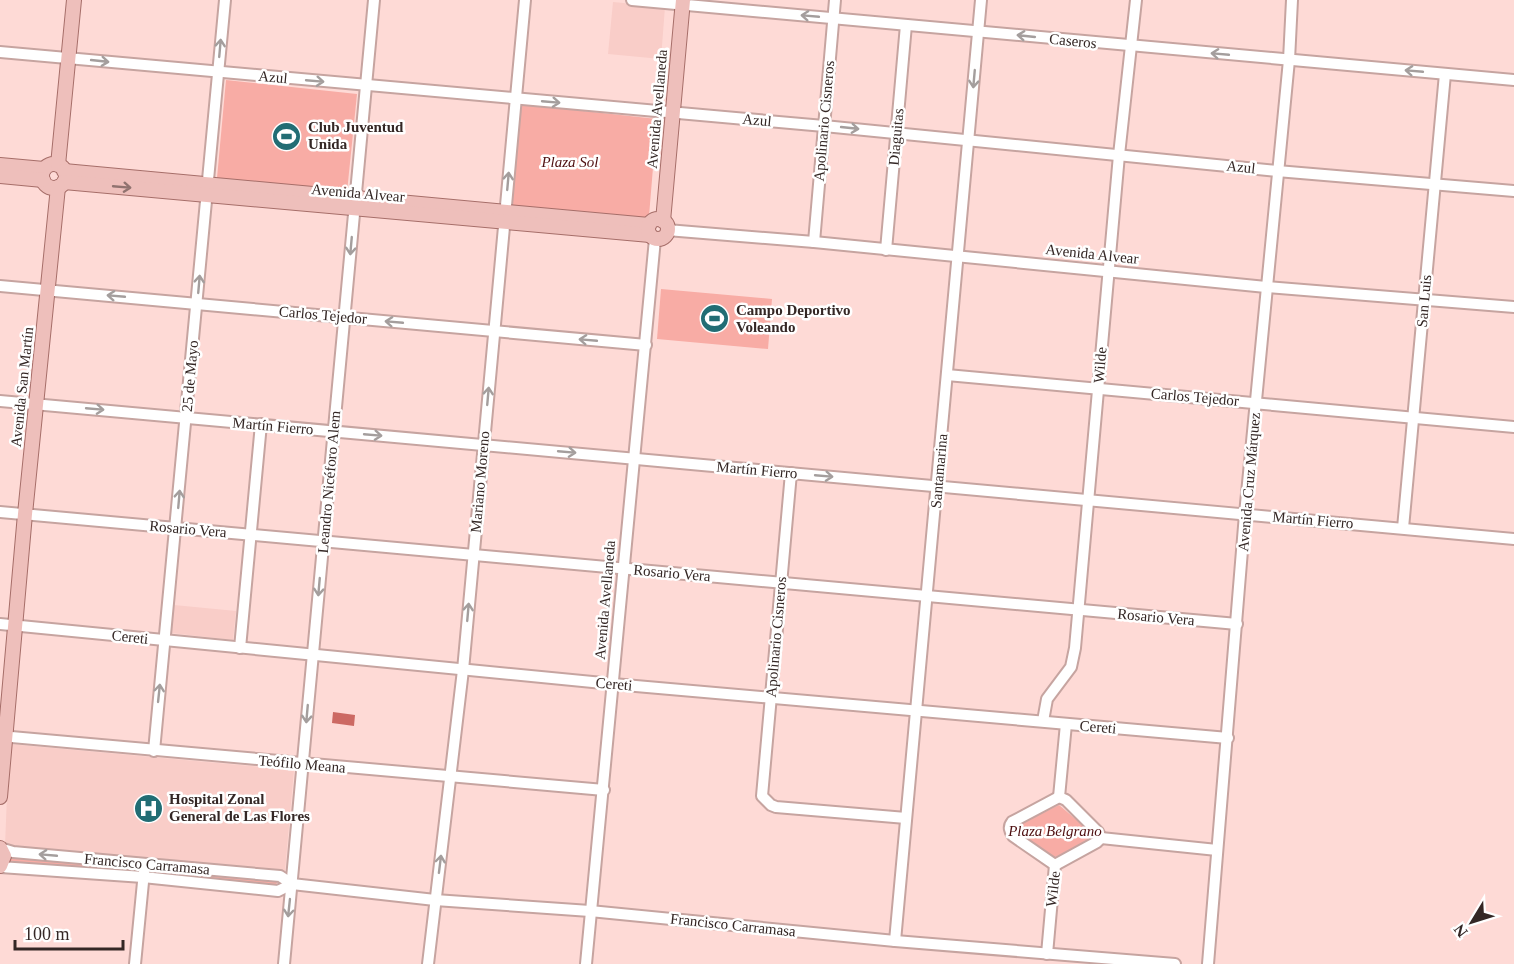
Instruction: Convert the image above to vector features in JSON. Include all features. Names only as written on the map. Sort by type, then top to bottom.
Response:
[{"type":"main road","points":[[64,58],[67,0]]},
{"type":"main road","points":[[64,58],[74,0]]},
{"type":"main road","name":"Avenida Avellaneda","points":[[656,228],[678,2]]},
{"type":"main road","name":"Avenida San Martín","points":[[8,625],[33,404],[64,58]]},
{"type":"main road","name":"Avenida Alvear","points":[[0,165],[54,176]]},
{"type":"main road","name":"Avenida Alvear","points":[[0,176],[54,176],[505,217],[656,228]]},
{"type":"main road","points":[[0,721],[8,625]]},
{"type":"main road","points":[[0,797],[8,625]]},
{"type":"main road","points":[[0,848],[4,856],[0,866]]},
{"type":"street","name":"25 de Mayo","points":[[154,751],[225,0]]},
{"type":"street","name":"Leandro Nicéforo Alem","points":[[284,964],[374,0]]},
{"type":"street","name":"Mariano Moreno","points":[[428,964],[463,670],[525,0]]},
{"type":"street","name":"Caseros","points":[[632,0],[678,2],[1514,80]]},
{"type":"street","name":"Apolinario Cisneros","points":[[814,242],[835,0]]},
{"type":"street","name":"Santamarina","points":[[895,941],[981,0]]},
{"type":"street","name":"Wilde","points":[[1043,721],[1047,699],[1068,673],[1073,660],[1119,155],[1136,0]]},
{"type":"street","name":"Avenida Cruz Márquez","points":[[1208,964],[1245,514],[1289,60],[1292,0]]},
{"type":"street","name":"Diaguitas","points":[[886,250],[906,25]]},
{"type":"street","name":"Azul","points":[[0,52],[1514,191]]},
{"type":"street","name":"San Luis","points":[[1403,528],[1445,74]]},
{"type":"street","name":"Avenida Alvear","points":[[656,228],[1266,287],[1514,308]]},
{"type":"street","name":"Avenida Avellaneda","points":[[586,964],[656,228]]},
{"type":"street","name":"Carlos Tejedor","points":[[0,286],[646,345]]},
{"type":"street","name":"Carlos Tejedor","points":[[947,375],[1514,427]]},
{"type":"street","name":"Martín Fierro","points":[[0,401],[1514,539]]},
{"type":"street","points":[[240,648],[261,424]]},
{"type":"street","name":"Apolinario Cisneros","points":[[791,473],[762,791],[766,801],[776,807],[906,818]]},
{"type":"street","name":"Rosario Vera","points":[[0,512],[1237,624]]},
{"type":"street","name":"Cereti","points":[[8,625],[614,684],[1228,738]]},
{"type":"street","points":[[1059,797],[1066,724]]},
{"type":"street","name":"Teófilo Meana","points":[[3,736],[450,778],[604,790]]},
{"type":"street","points":[[1059,797],[1074,808],[1101,838],[1217,850]]},
{"type":"street","points":[[1055,865],[1013,836],[1010,825],[1059,797]]},
{"type":"street","name":"Wilde","points":[[1047,954],[1055,865],[1101,838]]},
{"type":"street","name":"Francisco Carramasa","points":[[0,848],[13,852],[280,876],[292,884],[435,900],[590,911],[895,941],[1175,964]]},
{"type":"street","points":[[135,964],[145,864]]},
{"type":"street","name":"Francisco Carramasa","points":[[0,866],[278,891],[292,884]]},
{"type":"shaded area","points":[[613,2],[665,7],[661,59],[608,54]]},
{"type":"shaded area","points":[[174,605],[236,611],[233,640],[171,633]]},
{"type":"shaded area","points":[[333,712],[355,715],[354,726],[332,723]]},
{"type":"shaded area","name":"Hospital Zonal General de Las Flores","points":[[9,744],[294,770],[285,871],[5,846]]},
{"type":"green space","name":"Club Juventud Unida","points":[[226,80],[357,94],[347,192],[217,178]]},
{"type":"green space","name":"Plaza Sol","points":[[520,104],[657,119],[649,216],[640,221],[512,207]]},
{"type":"green space","name":"Campo Deportivo Voleando","points":[[661,289],[772,299],[768,349],[657,339]]},
{"type":"green space","name":"Plaza Belgrano","points":[[1059,805],[1094,837],[1093,840],[1055,857],[1050,857],[1016,831],[1016,826]]},
{"type":"green space","points":[[6,856],[132,868],[132,875],[5,863]]},
{"type":"green space","points":[[151,869],[277,881],[276,888],[150,876]]},
{"type":"place","name":"Club Juventud Unida","points":[[287,136]]},
{"type":"place","name":"Campo Deportivo Voleando","points":[[715,319]]},
{"type":"place","name":"Hospital Zonal General de Las Flores","points":[[148,808]]}]
